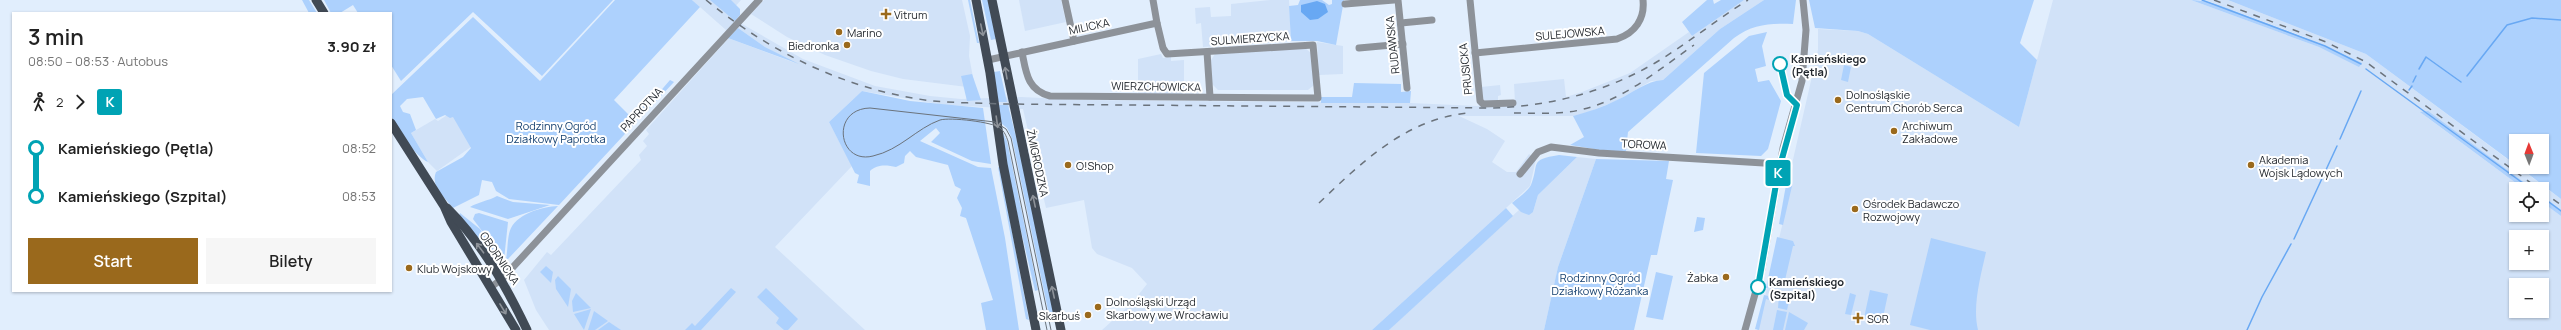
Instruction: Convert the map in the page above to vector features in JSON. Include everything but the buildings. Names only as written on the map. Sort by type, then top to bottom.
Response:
[{"type":"main road","points":[[316,0],[323,12]]},
{"type":"main road","points":[[976,0],[988,60],[1003,164],[1036,330]]},
{"type":"main road","name":"ŻMIGRODZKA","points":[[992,0],[1061,330]]},
{"type":"main road","name":"OBORNICKA","points":[[392,125],[444,206],[451,222],[516,330]]},
{"type":"main road","name":"OBORNICKA","points":[[444,206],[468,231],[502,279],[527,330]]},
{"type":"street","name":"PAPROTNA","points":[[491,287],[502,279],[759,0]]},
{"type":"street","points":[[1065,0],[1074,41]]},
{"type":"street","points":[[1153,0],[1157,23]]},
{"type":"street","points":[[1345,4],[1394,0]]},
{"type":"street","name":"RUDAWSKA","points":[[1398,0],[1407,88]]},
{"type":"street","name":"PRUSICKA","points":[[1470,0],[1480,101],[1483,104],[1513,103]]},
{"type":"street","name":"SULEJOWSKA","points":[[1475,53],[1617,39],[1631,32],[1639,23],[1643,0]]},
{"type":"street","points":[[1745,330],[1762,269],[1780,164],[1797,105],[1804,65],[1806,30],[1803,0]]},
{"type":"street","points":[[1401,23],[1432,20]]},
{"type":"street","name":"MILICKA","points":[[988,60],[1157,23]]},
{"type":"street","name":"SULMIERZYCKA","points":[[1157,23],[1163,48],[1167,54],[1313,44],[1318,98]]},
{"type":"street","points":[[1359,48],[1403,44]]},
{"type":"street","name":"WIERZCHOWICKA","points":[[1022,52],[1031,85],[1040,92],[1050,96],[1318,98]]},
{"type":"street","points":[[1207,52],[1210,98]]},
{"type":"street","name":"TOROWA","points":[[1520,174],[1538,152],[1551,147],[1584,152],[1780,164]]},
{"type":"shaded area","points":[[692,0],[741,0],[732,10],[742,24],[803,59],[875,86],[930,96],[961,99],[1021,97],[1084,100],[1410,103],[1477,106],[1515,102],[1514,84],[1564,79],[1566,97],[1582,92],[1630,73],[1689,32],[1692,36],[1744,0],[1764,0],[1720,29],[1663,80],[1651,81],[1618,100],[1589,112],[1573,116],[1459,116],[1487,129],[1505,141],[1492,162],[1507,172],[1516,172],[1529,154],[1536,159],[1530,186],[1372,330],[1102,330],[1132,303],[1147,284],[1132,268],[1097,254],[1092,248],[1084,200],[1046,208],[1023,109],[945,105],[862,91],[829,122],[852,166],[775,247],[865,330],[549,330],[536,310],[524,280],[547,252],[551,255],[641,160],[639,155],[647,146],[643,141],[649,134],[646,130],[728,39],[726,30]],"holes":[[[738,28],[765,47],[795,63],[728,38]]]},
{"type":"shaded area","points":[[764,0],[962,0],[970,36],[969,56],[975,88],[903,79],[871,71],[825,55],[787,37],[751,14]]},
{"type":"shaded area","points":[[1019,0],[1061,0],[1066,22],[1025,31]]},
{"type":"shaded area","points":[[1270,0],[1289,0],[1291,41],[1203,47],[1201,23],[1196,24],[1195,8],[1210,7],[1211,17],[1231,16],[1231,4]]},
{"type":"shaded area","name":"Akademia Wojsk Lądowych","points":[[2053,0],[2191,0],[2319,47],[2359,66],[2305,37],[2205,0],[2228,0],[2366,54],[2509,160],[2509,173],[2421,113],[2515,182],[2509,182],[2509,222],[2549,222],[2549,207],[2561,216],[2561,330],[1757,330],[1782,226],[1792,164],[1818,50],[1818,29],[1858,31],[1868,34],[2019,127]]},
{"type":"shaded area","points":[[1317,42],[1343,46],[1343,74],[1319,75]]},
{"type":"shaded area","points":[[1305,48],[1311,53],[1314,85],[1308,90],[1218,90],[1212,84],[1211,60],[1215,54]]},
{"type":"shaded area","points":[[1161,54],[1163,58],[1171,57],[1171,61],[1184,60],[1184,96],[1138,95],[1138,59]]},
{"type":"shaded area","points":[[1500,85],[1501,95],[1498,96],[1498,102],[1486,102],[1482,98],[1481,87]]},
{"type":"shaded area","points":[[455,110],[475,144],[437,171],[428,162],[411,133],[435,119],[438,121]]},
{"type":"shaded area","points":[[1577,157],[1596,159],[1558,267],[1544,330],[1389,330],[1519,210],[1533,212],[1538,195]]},
{"type":"shaded area","name":"Akademia Wojsk Lądowych","points":[[2511,174],[2527,174],[2538,182],[2523,182]]},
{"type":"shaded area","name":"Akademia Wojsk Lądowych","points":[[2549,190],[2561,199],[2561,210],[2549,201]]},
{"type":"green space","points":[[302,0],[309,0],[316,12],[308,12]]},
{"type":"green space","points":[[324,0],[613,0],[542,76],[473,12],[401,81],[392,67],[392,12],[357,12],[353,5],[342,12],[330,12]]},
{"type":"green space","name":"Rodzinny Ogród Działkowy Paprotka","points":[[615,0],[692,0],[700,7],[614,100],[636,122],[559,205],[509,199],[496,191],[492,182],[482,180],[479,195],[453,208],[439,192],[435,182],[436,172],[463,157],[471,148],[453,117],[450,118],[445,115],[436,119],[423,97],[407,99],[400,106],[403,112],[410,114],[416,130],[411,133],[428,162],[423,159],[406,141],[396,126],[392,116],[392,94],[473,17],[540,81]]},
{"type":"green space","points":[[710,0],[731,0],[740,9],[740,15],[735,21]]},
{"type":"green space","points":[[968,0],[970,0],[979,43],[977,43]]},
{"type":"green space","points":[[982,0],[988,0],[996,39],[991,40]]},
{"type":"green space","points":[[1300,0],[1322,0],[1329,5],[1332,4],[1332,0],[1344,0],[1336,45],[1317,41],[1291,41],[1289,6],[1298,5]]},
{"type":"green space","points":[[1707,0],[1713,0],[1714,4],[1721,0],[1744,0],[1692,36],[1682,22]]},
{"type":"green space","points":[[1764,0],[1796,0],[1793,24],[1762,25],[1741,33],[1734,38],[1628,132],[1626,151],[1606,151],[1570,145],[1584,137],[1573,116],[1606,105],[1651,83],[1663,80],[1720,29]]},
{"type":"green space","points":[[1809,0],[2034,0],[2020,43],[2037,60],[2019,127],[1868,34],[1858,31],[1815,28]]},
{"type":"green space","points":[[2191,0],[2199,0],[2229,9],[2306,38],[2362,63],[2359,67],[2319,47]]},
{"type":"green space","points":[[2228,0],[2561,0],[2561,199],[2549,190],[2549,182],[2539,182],[2528,174],[2549,174],[2549,134],[2509,134],[2509,160],[2366,54]]},
{"type":"green space","points":[[738,28],[765,47],[799,64],[728,38]]},
{"type":"green space","points":[[1767,32],[1762,46],[1766,66],[1755,69],[1758,82],[1769,80],[1781,101],[1768,149],[1761,156],[1696,153],[1704,73],[1749,36]]},
{"type":"green space","points":[[1844,65],[1851,67],[1848,82],[1841,80]]},
{"type":"green space","points":[[1000,71],[1007,102],[998,102],[994,72]]},
{"type":"green space","points":[[972,74],[981,100],[967,101],[961,76]]},
{"type":"green space","points":[[670,80],[674,82],[644,114],[643,106],[651,102]]},
{"type":"green space","points":[[1354,83],[1401,84],[1401,92],[1411,91],[1410,103],[1321,103],[1321,97],[1352,97]]},
{"type":"green space","points":[[862,91],[910,101],[983,108],[991,164],[972,161],[931,142],[940,133],[936,128],[920,141],[978,167],[991,168],[1005,238],[1019,330],[986,330],[981,303],[993,300],[966,218],[960,216],[962,208],[957,198],[961,189],[955,186],[948,165],[916,157],[910,151],[905,156],[904,163],[896,167],[879,166],[870,171],[870,186],[857,183],[859,175],[855,173],[829,122]]},
{"type":"green space","points":[[998,105],[1008,105],[1021,157],[1054,314],[1049,315],[1012,138],[1007,128],[1001,123]]},
{"type":"green space","points":[[2428,111],[2509,171],[2509,174],[2513,174],[2524,182],[2515,182],[2420,112]]},
{"type":"green space","points":[[1002,131],[1007,141],[1038,290],[1035,291],[1010,183]]},
{"type":"green space","points":[[1559,155],[1577,157],[1538,195],[1533,212],[1529,215],[1521,212],[1512,203],[1530,187],[1539,161]]},
{"type":"green space","name":"Rodzinny Ogród Działkowy Różanka","points":[[1596,159],[1669,161],[1666,179],[1673,180],[1657,255],[1651,255],[1634,330],[1544,330],[1558,267]]},
{"type":"green space","points":[[998,167],[1000,168],[1029,320],[1026,319]]},
{"type":"green space","points":[[1786,185],[1792,186],[1783,225],[1779,224]]},
{"type":"green space","points":[[497,196],[513,202],[550,205],[508,219],[470,207]]},
{"type":"green space","points":[[2549,201],[2561,210],[2561,216],[2549,207]]},
{"type":"green space","points":[[558,206],[508,259],[506,259],[511,228],[519,218],[538,209]]},
{"type":"green space","points":[[1506,208],[1513,216],[1400,320],[1389,330],[1372,330]]},
{"type":"green space","points":[[460,213],[480,229],[504,264],[491,257],[459,216]]},
{"type":"green space","points":[[479,213],[508,222],[504,260],[473,219],[475,214]]},
{"type":"green space","points":[[1697,217],[1705,218],[1703,230],[1694,232]]},
{"type":"green space","points":[[1777,237],[1793,241],[1795,246],[1793,246],[1785,280],[1788,281],[1786,285],[1766,288]]},
{"type":"green space","points":[[1931,238],[1986,252],[1977,301],[1976,321],[1978,330],[1930,330],[1910,325]]},
{"type":"green space","points":[[546,266],[553,272],[551,283],[540,272]]},
{"type":"green space","points":[[1656,272],[1673,276],[1663,320],[1646,317]]},
{"type":"green space","points":[[558,276],[571,289],[568,307],[556,289],[555,280]]},
{"type":"green space","points":[[731,288],[736,292],[701,330],[685,330],[692,323],[695,326]]},
{"type":"green space","points":[[766,288],[798,319],[788,330],[784,330],[776,323],[779,318],[757,297]]},
{"type":"green space","points":[[1870,290],[1888,294],[1882,322],[1864,318]]},
{"type":"green space","points":[[576,293],[591,308],[573,312],[572,301]]},
{"type":"green space","points":[[1791,293],[1787,310],[1778,308],[1779,295]]},
{"type":"green space","points":[[1850,293],[1856,295],[1851,315],[1845,314]]},
{"type":"green space","points":[[1764,295],[1768,296],[1769,300],[1766,299],[1759,330],[1755,329]]},
{"type":"green space","points":[[591,309],[584,330],[574,314]]},
{"type":"green space","points":[[1777,310],[1787,312],[1783,330],[1773,330]]},
{"type":"green space","points":[[594,311],[608,321],[595,330],[588,330]]},
{"type":"green space","points":[[1789,312],[1808,323],[1804,330],[1785,330]]},
{"type":"green space","points":[[609,322],[621,330],[598,330]]},
{"type":"water","points":[[1317,1],[1325,4],[1328,12],[1318,19],[1310,20],[1301,12],[1301,5]]},
{"type":"waterway","points":[[2202,0],[2325,46],[2361,64]]},
{"type":"waterway","points":[[2467,76],[2507,25],[2532,18],[2561,20]]},
{"type":"waterway","points":[[2419,69],[2426,57],[2461,82]]},
{"type":"waterway","points":[[2366,69],[2521,182]]},
{"type":"waterway","points":[[2413,82],[2416,76]]},
{"type":"waterway","points":[[2409,90],[2412,86]]},
{"type":"waterway","points":[[2340,139],[2361,91]]},
{"type":"waterway","points":[[2294,239],[2337,146]]},
{"type":"waterway","points":[[2549,202],[2561,211]]},
{"type":"waterway","points":[[2247,330],[2262,297],[2291,244]]},
{"type":"tram line","points":[[1047,330],[1008,141],[1002,130],[996,126],[981,122],[945,119],[924,128],[892,149],[873,156],[861,157],[852,152],[846,145],[843,136],[844,126],[849,117],[857,111],[870,108],[995,122],[1006,129],[1011,138],[1051,330]]},
{"type":"railway","points":[[706,0],[757,37],[812,67],[841,79],[871,88],[902,96],[933,101],[1003,104],[1493,108],[1515,107],[1557,101],[1577,96],[1617,82],[1667,56],[1748,0]]},
{"type":"railway","points":[[2214,0],[2326,42],[2366,62],[2529,182]]},
{"type":"railway","points":[[1514,113],[1569,112],[1604,103],[1650,77],[1694,45]]},
{"type":"railway","points":[[1319,203],[1369,158],[1405,133],[1446,117],[1468,113]]},
{"type":"railway","points":[[2549,196],[2561,205]]},
{"type":"bus line","name":"K","points":[[1758,287],[1766,249],[1778,173],[1797,105],[1787,95],[1780,64]]},
{"type":"place","name":"Vitrum","points":[[886,14]]},
{"type":"place","name":"Marino","points":[[839,32]]},
{"type":"place","name":"Biedronka","points":[[847,45]]},
{"type":"place","name":"Kamieńskiego (Pętla)","points":[[1780,64]]},
{"type":"place","name":"Dolnośląskie Centrum Chorób Serca","points":[[1838,100]]},
{"type":"place","name":"Archiwum Zakładowe","points":[[1894,131]]},
{"type":"place","name":"O!Shop","points":[[1068,165]]},
{"type":"place","name":"Akademia Wojsk Lądowych","points":[[2251,165]]},
{"type":"place","name":"Ośrodek Badawczo Rozwojowy","points":[[1855,209]]},
{"type":"place","name":"Klub Wojskowy","points":[[409,268]]},
{"type":"place","name":"Żabka","points":[[1726,277]]},
{"type":"place","name":"Kamieńskiego (Szpital)","points":[[1758,287]]},
{"type":"place","name":"Dolnośląski Urząd Skarbowy we Wrocławiu","points":[[1098,307]]},
{"type":"place","name":"Skarbuś","points":[[1088,315]]},
{"type":"place","name":"SOR","points":[[1858,318]]}]
